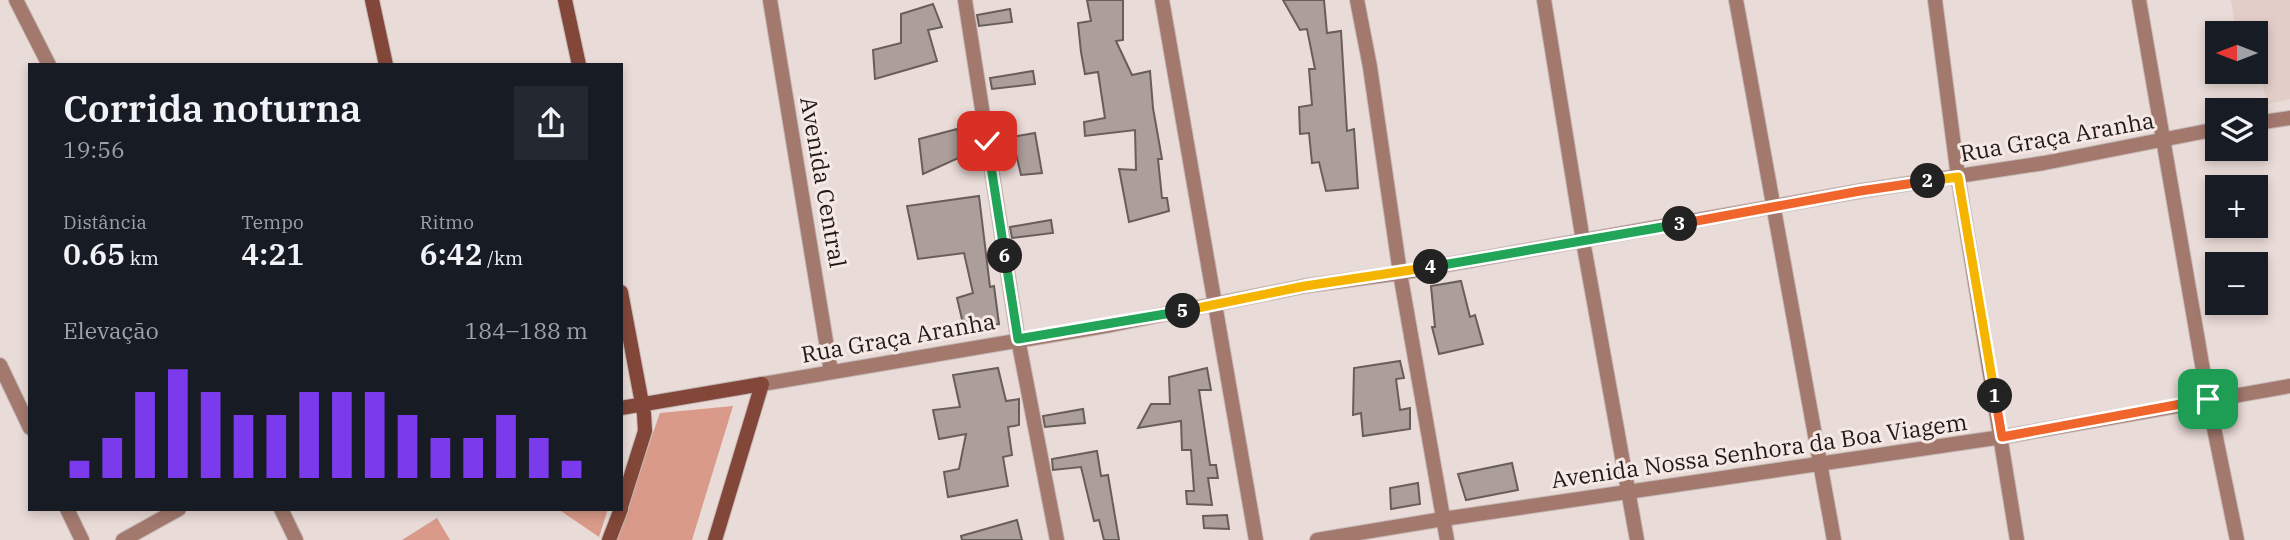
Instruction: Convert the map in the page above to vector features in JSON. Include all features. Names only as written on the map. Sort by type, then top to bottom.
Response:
[{"type":"main road","points":[[372,0],[386,63]]},
{"type":"main road","points":[[565,0],[579,63]]},
{"type":"main road","points":[[623,303],[645,431],[623,502]]},
{"type":"main road","points":[[715,540],[762,384]]},
{"type":"main road","name":"Rua Graça Aranha","points":[[623,408],[762,384]]},
{"type":"main road","points":[[609,540],[620,511]]},
{"type":"street","points":[[16,0],[48,63]]},
{"type":"street","name":"Avenida Central","points":[[770,0],[831,372]]},
{"type":"street","points":[[965,0],[1018,339],[1057,540]]},
{"type":"street","points":[[1162,0],[1256,540]]},
{"type":"street","points":[[1357,0],[1370,67],[1400,273],[1447,540]]},
{"type":"street","points":[[1544,0],[1583,241],[1637,540]]},
{"type":"street","points":[[1736,0],[1834,540]]},
{"type":"street","points":[[1935,0],[1958,177],[2017,540]]},
{"type":"street","points":[[2139,0],[2208,399],[2237,540]]},
{"type":"street","points":[[2268,121],[2290,118]]},
{"type":"street","name":"Rua Graça Aranha","points":[[762,384],[1215,305],[1305,286],[1400,273],[2205,132]]},
{"type":"street","points":[[0,365],[28,424]]},
{"type":"street","name":"Avenida Nossa Senhora da Boa Viagem","points":[[1317,540],[2002,437],[2290,386]]},
{"type":"street","points":[[69,511],[82,540]]},
{"type":"street","points":[[123,540],[175,511]]},
{"type":"street","points":[[282,511],[296,540]]},
{"type":"shaded area","points":[[2231,0],[2290,0],[2290,99],[2268,104],[2268,98],[2266,98],[2263,84],[2268,84],[2268,21],[2234,21]]},
{"type":"shaded area","points":[[733,406],[692,540],[615,540],[660,413]]},
{"type":"shaded area","points":[[561,511],[607,511],[599,537]]},
{"type":"shaded area","points":[[437,518],[450,540],[402,540]]},
{"type":"building","points":[[1087,0],[1123,0],[1123,40],[1116,41],[1132,75],[1150,71],[1162,159],[1158,159],[1162,198],[1167,198],[1169,211],[1129,222],[1119,169],[1136,170],[1135,130],[1085,136],[1084,122],[1105,118],[1098,72],[1085,74],[1081,52],[1078,23],[1091,21]]},
{"type":"building","points":[[1283,0],[1324,0],[1327,33],[1341,31],[1347,131],[1354,129],[1358,188],[1326,191],[1319,162],[1312,163],[1309,133],[1300,134],[1299,107],[1312,105],[1309,69],[1315,69],[1307,29],[1300,30]]},
{"type":"building","points":[[933,4],[942,27],[928,30],[937,61],[875,79],[873,50],[901,43],[901,14]]},
{"type":"building","points":[[1010,9],[1012,22],[979,26],[977,15]]},
{"type":"building","points":[[1033,71],[1035,84],[992,89],[990,78]]},
{"type":"building","points":[[957,129],[963,156],[923,174],[919,139]]},
{"type":"building","points":[[1035,133],[1042,173],[1021,175],[1012,137]]},
{"type":"building","points":[[979,196],[990,287],[994,286],[999,324],[964,328],[957,298],[973,293],[964,253],[918,259],[907,206]]},
{"type":"building","points":[[1051,220],[1053,233],[1012,238],[1010,227]]},
{"type":"building","points":[[1461,281],[1470,317],[1475,315],[1483,344],[1439,354],[1432,327],[1435,327],[1431,286]]},
{"type":"building","points":[[1400,361],[1404,378],[1396,379],[1400,410],[1410,408],[1410,429],[1363,436],[1361,413],[1353,415],[1354,368]]},
{"type":"building","points":[[998,368],[1006,401],[1019,399],[1019,425],[1008,427],[1012,455],[1003,457],[1008,486],[948,497],[944,472],[959,469],[966,434],[939,439],[933,410],[960,407],[953,375]]},
{"type":"building","points":[[1207,368],[1211,390],[1199,390],[1210,465],[1216,465],[1218,478],[1208,478],[1212,505],[1187,504],[1186,491],[1194,491],[1191,450],[1182,450],[1181,421],[1138,428],[1151,404],[1170,404],[1169,377]]},
{"type":"building","points":[[1083,409],[1085,423],[1045,427],[1043,416]]},
{"type":"building","points":[[1097,451],[1101,476],[1108,475],[1119,540],[1104,540],[1099,520],[1094,521],[1081,467],[1053,470],[1052,459]]},
{"type":"building","points":[[1512,463],[1518,490],[1466,500],[1458,474]]},
{"type":"building","points":[[1418,483],[1420,504],[1391,509],[1390,488]]},
{"type":"building","points":[[1227,515],[1229,529],[1204,528],[1203,516]]},
{"type":"building","points":[[1017,520],[1022,540],[962,540],[961,536]]},
{"type":"route","points":[[987,141],[1018,339],[1111,325],[1305,286],[1400,273],[1860,191],[1958,177],[2002,437],[2208,399]]}]
